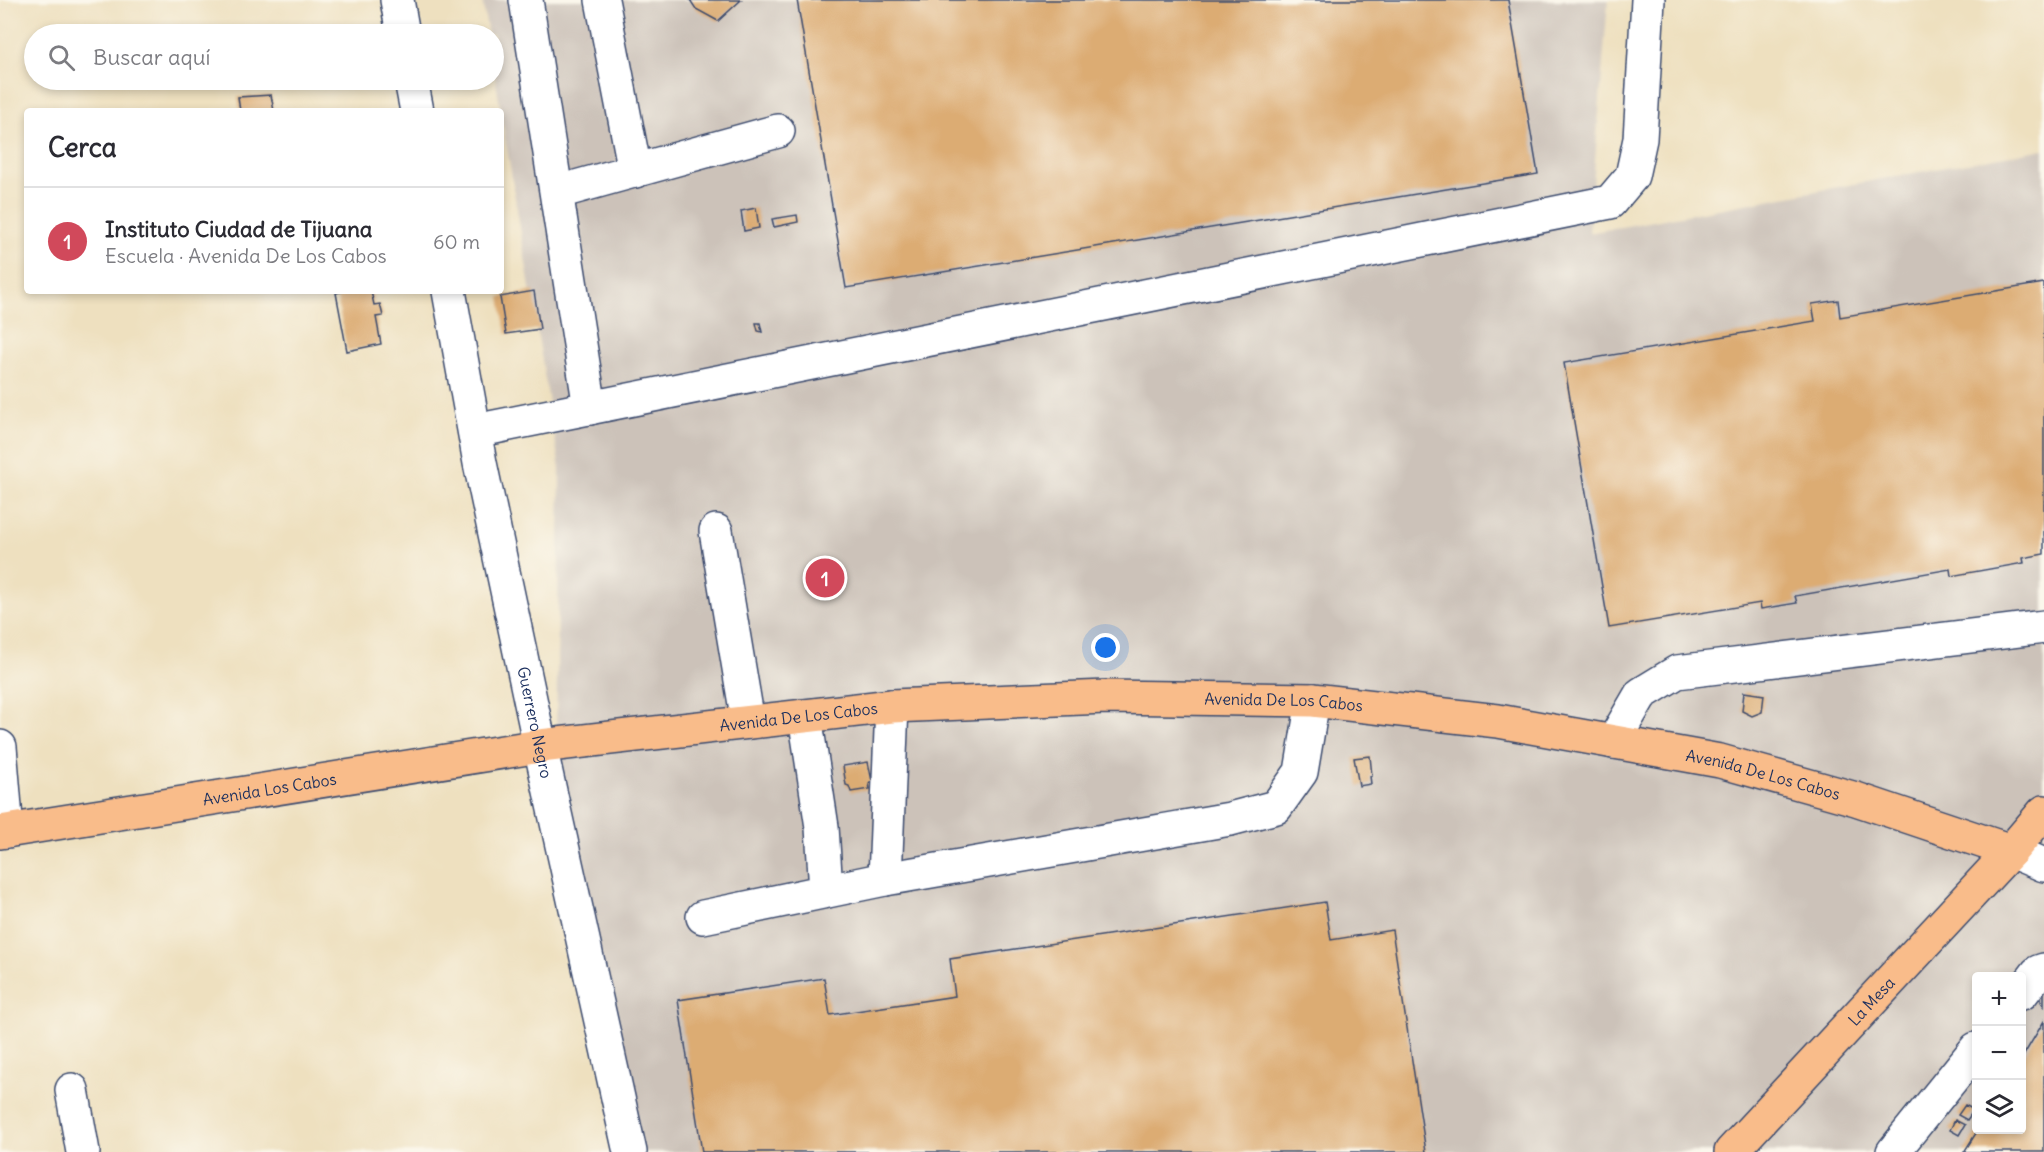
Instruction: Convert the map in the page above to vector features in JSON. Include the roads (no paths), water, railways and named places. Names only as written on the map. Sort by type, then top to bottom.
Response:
[{"type":"main road","name":"Avenida De Los Cabos","points":[[540,746],[892,706],[1106,697],[1313,700],[1498,721],[1720,761],[1856,799],[2011,852]]},
{"type":"main road","name":"Avenida Los Cabos","points":[[4,831],[540,746]]},
{"type":"main road","name":"La Mesa","points":[[1731,1152],[2011,852],[2044,812]]},
{"type":"street","points":[[397,0],[401,24]]},
{"type":"street","points":[[526,0],[558,192],[590,408]]},
{"type":"street","points":[[603,0],[635,171]]},
{"type":"street","points":[[475,431],[1610,201],[1632,176],[1640,139],[1648,0]]},
{"type":"street","points":[[413,90],[416,108]]},
{"type":"street","points":[[558,192],[778,131]]},
{"type":"street","name":"Guerrero Negro","points":[[450,294],[475,431],[540,746],[630,1152]]},
{"type":"street","points":[[716,531],[748,722]]},
{"type":"street","points":[[1613,742],[1641,694],[1677,672],[2044,627]]},
{"type":"street","points":[[703,917],[885,879],[1230,819],[1276,807],[1301,772],[1313,700]]},
{"type":"street","points":[[885,879],[892,706]]},
{"type":"street","points":[[805,716],[822,827],[826,891]]},
{"type":"street","points":[[0,750],[4,831]]},
{"type":"street","points":[[2011,852],[2044,865]]},
{"type":"street","points":[[2026,988],[2038,972],[2044,970]]},
{"type":"street","points":[[1893,1152],[1972,1055]]},
{"type":"street","points":[[72,1090],[83,1152]]},
{"type":"place","name":"Instituto Ciudad de Tijuana","points":[[825,578]]}]
